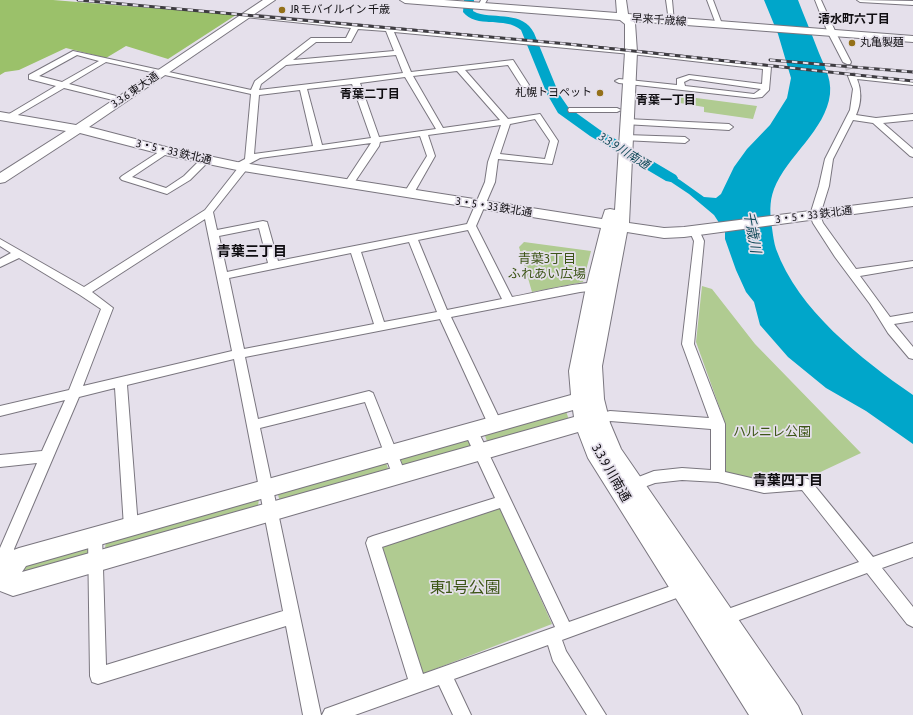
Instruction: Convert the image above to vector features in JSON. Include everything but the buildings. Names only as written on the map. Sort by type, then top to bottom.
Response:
[{"type":"street","name":"3.3.6 東大通","points":[[0,179],[78,129],[270,0]]},
{"type":"street","name":"早来千歳線","points":[[405,0],[481,4],[672,21],[913,39]]},
{"type":"street","points":[[621,0],[623,17],[630,23],[624,82],[627,122],[621,146]]},
{"type":"street","points":[[669,0],[672,21]]},
{"type":"street","points":[[710,0],[719,24]]},
{"type":"street","points":[[818,0],[829,33],[847,62]]},
{"type":"street","points":[[860,0],[913,3]]},
{"type":"street","points":[[247,16],[626,51],[767,67],[765,90],[759,95],[754,96],[624,82]]},
{"type":"street","points":[[243,165],[255,89],[258,83],[314,40],[348,40],[356,26]]},
{"type":"street","points":[[389,29],[408,75],[441,131]]},
{"type":"street","points":[[121,100],[62,86],[32,77],[76,53],[255,93],[510,62],[526,85]]},
{"type":"street","points":[[284,63],[399,53]]},
{"type":"street","points":[[4,116],[62,86],[105,60]]},
{"type":"street","points":[[459,68],[506,122]]},
{"type":"street","points":[[913,83],[852,76],[857,89],[854,110],[828,159],[824,186],[815,216],[818,224],[839,255],[888,321],[896,335],[913,355]]},
{"type":"street","points":[[349,184],[375,146],[376,140],[355,81]]},
{"type":"street","points":[[621,146],[617,110],[624,82]]},
{"type":"street","points":[[899,82],[913,92]]},
{"type":"street","points":[[303,88],[318,148]]},
{"type":"street","points":[[572,110],[617,110]]},
{"type":"street","name":"3・5・33 鉄北通","points":[[4,116],[78,129],[205,160],[243,165],[409,194],[664,233],[815,216],[913,202]]},
{"type":"street","points":[[84,292],[208,212],[243,165],[258,156],[506,122],[537,116],[554,141],[549,162],[495,156]]},
{"type":"street","points":[[851,117],[876,121],[913,117]]},
{"type":"street","points":[[876,121],[913,154]]},
{"type":"street","points":[[506,122],[495,156],[490,182],[471,226],[508,301]]},
{"type":"street","points":[[627,122],[729,127]]},
{"type":"street","points":[[409,194],[431,156],[423,133]]},
{"type":"street","points":[[621,146],[685,140]]},
{"type":"street","name":"3.3.9 川南通","points":[[621,146],[615,225],[602,286],[588,399],[592,421],[613,453],[627,487],[715,621],[789,715]]},
{"type":"street","points":[[165,151],[125,178],[168,191],[187,178],[205,160]]},
{"type":"street","points":[[208,212],[223,276],[312,715]]},
{"type":"street","points":[[213,234],[263,224],[274,266]]},
{"type":"street","points":[[223,276],[413,239],[471,226]]},
{"type":"street","points":[[700,229],[688,344],[718,424],[718,476]]},
{"type":"street","points":[[413,239],[443,313],[495,424]]},
{"type":"street","points":[[2,246],[19,253],[84,292],[107,308],[74,393],[7,549],[0,580],[13,585],[610,416],[718,424]]},
{"type":"street","points":[[355,250],[380,326]]},
{"type":"street","points":[[0,264],[19,253]]},
{"type":"street","points":[[854,274],[913,264]]},
{"type":"street","points":[[0,411],[238,354],[443,313],[580,288],[602,286]]},
{"type":"street","points":[[888,321],[913,317]]},
{"type":"street","points":[[121,382],[131,527]]},
{"type":"street","points":[[253,425],[369,396],[398,475]]},
{"type":"street","points":[[5,563],[95,536],[588,399]]},
{"type":"street","points":[[471,431],[504,501],[559,634],[559,655],[597,715]]},
{"type":"street","points":[[0,461],[47,456]]},
{"type":"street","points":[[627,487],[654,477],[682,474],[718,476],[764,487],[805,484],[913,619]]},
{"type":"street","points":[[418,684],[373,543],[504,501]]},
{"type":"street","points":[[95,536],[98,676],[292,616]]},
{"type":"street","points":[[715,621],[913,550]]},
{"type":"street","points":[[332,715],[692,586]]},
{"type":"street","name":"3.3.9 川南通","points":[[715,621],[764,715]]},
{"type":"street","points":[[443,675],[462,715]]},
{"type":"green space","points":[[0,0],[53,0],[236,15],[168,59],[126,46],[106,58],[66,48],[19,70],[5,72],[0,75]]},
{"type":"green space","points":[[681,96],[757,106],[753,119],[704,112],[704,107],[680,103]]},
{"type":"green space","name":"青葉3丁目 ふれあい広場","points":[[524,242],[591,251],[583,282],[532,292],[519,247]]},
{"type":"green space","name":"ハルニレ公園","points":[[702,286],[712,289],[755,344],[861,453],[812,476],[769,480],[725,474],[724,420],[696,342]]},
{"type":"green space","points":[[565,408],[569,420],[488,444],[484,433]]},
{"type":"green space","points":[[467,436],[472,449],[404,469],[399,455]]},
{"type":"green space","points":[[385,460],[389,471],[280,502],[277,491]]},
{"type":"green space","points":[[259,499],[258,506],[108,550],[105,548],[106,542]]},
{"type":"green space","name":"東1号公園","points":[[500,508],[552,624],[422,674],[381,546]]},
{"type":"green space","points":[[88,547],[89,553],[23,577],[20,566]]},
{"type":"water","name":"千歳川","points":[[764,0],[798,0],[830,82],[830,94],[827,107],[821,119],[814,131],[788,165],[774,189],[771,199],[770,213],[776,249],[786,271],[799,292],[815,313],[873,366],[913,395],[913,444],[866,411],[826,388],[788,357],[760,325],[754,302],[746,292],[736,270],[725,239],[725,232],[714,215],[689,194],[647,166],[650,162],[680,180],[704,197],[716,198],[721,194],[734,167],[747,149],[770,125],[787,98],[791,78],[778,34]]},
{"type":"waterway","name":"3.3.9川南通","points":[[469,0],[468,12],[473,15],[509,20],[525,27],[553,94],[563,110],[595,133],[671,178]]},
{"type":"tunnel","points":[[847,62],[852,76]]},
{"type":"railway","points":[[78,0],[568,44],[913,81]]},
{"type":"railway","points":[[770,60],[913,72]]},
{"type":"place","name":"JR モバイルイン 千歳","points":[[282,10]]},
{"type":"place","name":"丸亀製麺","points":[[852,43]]},
{"type":"place","name":"札幌トヨペット","points":[[600,93]]},
{"type":"district","name":"清水町六丁目","points":[[854,19]]},
{"type":"district","name":"青葉二丁目","points":[[370,94]]},
{"type":"district","name":"青葉一丁目","points":[[666,100]]},
{"type":"district","name":"青葉三丁目","points":[[252,252]]},
{"type":"district","name":"青葉四丁目","points":[[788,481]]}]
